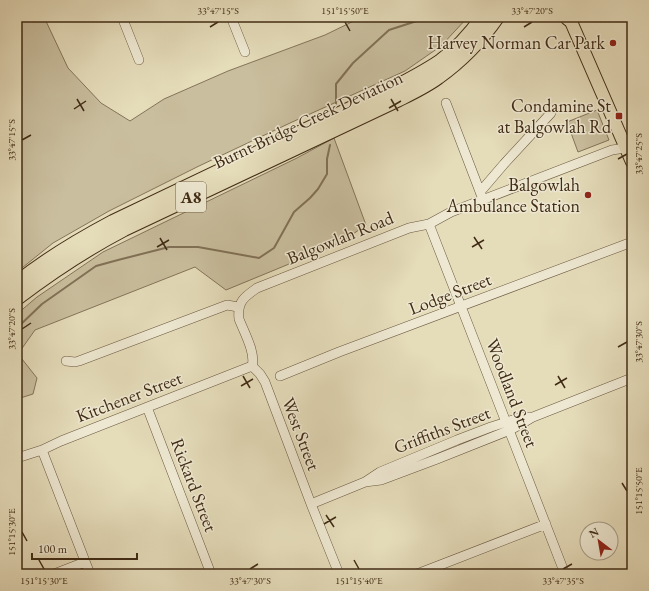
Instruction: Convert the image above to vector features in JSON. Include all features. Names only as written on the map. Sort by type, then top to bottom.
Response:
[{"type":"highway","name":"Burnt Bridge Creek Deviation","points":[[17,283],[58,253],[113,222],[392,89],[426,71],[442,60],[462,42],[483,17]]},
{"type":"highway","name":"Burnt Bridge Creek Deviation","points":[[17,298],[84,251],[113,235],[417,90],[437,78],[458,62],[483,37],[497,17]]},
{"type":"main road","points":[[569,17],[629,147],[632,162]]},
{"type":"street","points":[[122,17],[139,60]]},
{"type":"street","points":[[231,17],[244,52]]},
{"type":"street","points":[[446,103],[481,196]]},
{"type":"street","points":[[481,196],[504,164],[551,112]]},
{"type":"street","name":"Balgowlah Road","points":[[238,308],[247,295],[257,288],[409,228],[429,224],[481,196],[612,150],[629,147]]},
{"type":"street","name":"Woodland Street","points":[[429,224],[565,574]]},
{"type":"street","name":"Lodge Street","points":[[280,376],[339,352],[632,242]]},
{"type":"street","points":[[66,361],[80,362],[227,305],[238,308],[239,319],[254,357],[252,366]]},
{"type":"street","name":"Kitchener Street","points":[[17,458],[42,450],[61,441],[252,366]]},
{"type":"street","name":"West Street","points":[[252,366],[265,382],[339,574]]},
{"type":"street","name":"Griffiths Street","points":[[311,504],[365,482],[381,480],[438,459],[508,426],[632,378]]},
{"type":"street","name":"Rickard Street","points":[[147,408],[211,574]]},
{"type":"street","points":[[42,450],[90,574]]},
{"type":"street","points":[[417,574],[546,524]]},
{"type":"street","points":[[54,574],[85,562]]},
{"type":"shaded area","points":[[17,17],[44,17],[68,68],[101,103],[130,121],[164,99],[228,71],[325,35],[360,18],[468,17],[441,46],[405,71],[199,166],[109,211],[53,243],[17,272]]},
{"type":"shaded area","points":[[597,110],[609,140],[578,152],[567,122]]},
{"type":"shaded area","points":[[334,138],[366,225],[340,243],[226,290],[195,267],[35,330],[18,354],[37,378],[33,394],[17,399],[17,314],[37,297],[103,252],[297,158]]},
{"type":"waterway","points":[[336,105],[336,84],[353,63],[389,30],[429,17]]},
{"type":"waterway","points":[[17,328],[42,304],[96,266],[169,247],[198,247],[259,258],[274,248],[294,212],[318,189],[327,174],[327,159],[330,145]]},
{"type":"place","name":"Harvey Norman Car Park","points":[[613,43]]},
{"type":"place","name":"Condamine St at Balgowlah Rd","points":[[619,116]]},
{"type":"place","name":"Balgowlah Ambulance Station","points":[[588,195]]}]
